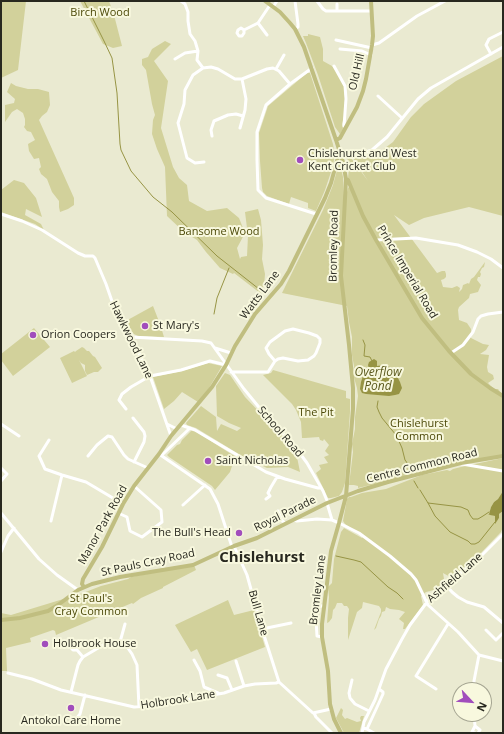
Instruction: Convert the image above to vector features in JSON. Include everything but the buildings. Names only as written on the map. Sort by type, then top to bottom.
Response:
[{"type":"main road","name":"Bromley Road","points":[[265,1],[285,17],[295,29],[304,47],[336,140],[346,179],[341,276],[350,345],[353,402],[346,496]]},
{"type":"main road","name":"Old Hill","points":[[336,140],[340,138],[346,128],[357,107],[363,91],[372,46],[373,27],[371,1]]},
{"type":"main road","name":"Watts Lane","points":[[161,454],[171,436],[212,387],[255,314],[282,284],[325,198],[338,157],[341,156]]},
{"type":"main road","name":"Prince Imperial Road","points":[[346,179],[348,180],[363,216],[376,240],[422,318],[451,353],[471,374],[503,396]]},
{"type":"main road","name":"Manor Park Road","points":[[84,587],[82,584],[83,579],[102,547],[123,504],[134,486],[161,454]]},
{"type":"main road","name":"Centre Common Road","points":[[346,496],[388,482],[460,463],[503,456]]},
{"type":"main road","name":"Royal Parade","points":[[233,546],[257,538],[328,503],[346,496]]},
{"type":"main road","name":"Bromley Lane","points":[[341,733],[335,722],[331,709],[328,670],[322,637],[322,624],[331,551],[346,496]]},
{"type":"main road","name":"St Pauls Cray Road","points":[[1,620],[20,618],[48,611],[78,590],[92,584],[120,577],[193,565],[233,546]]},
{"type":"street","points":[[181,1],[188,12],[190,34],[195,41],[198,51],[197,60],[203,68]]},
{"type":"street","points":[[184,4],[188,1]]},
{"type":"street","points":[[244,30],[258,23],[277,1]]},
{"type":"street","points":[[295,1],[298,24],[298,27],[295,29]]},
{"type":"street","points":[[317,1],[326,11],[371,11]]},
{"type":"street","points":[[336,40],[372,46],[417,16],[445,1]]},
{"type":"street","points":[[337,4],[337,11]]},
{"type":"street","points":[[258,23],[267,35]]},
{"type":"street","points":[[491,54],[486,45],[489,39],[503,32]]},
{"type":"street","points":[[341,156],[346,153],[366,152],[372,150],[387,137],[418,100],[431,88],[503,47]]},
{"type":"street","points":[[340,49],[362,51],[371,55]]},
{"type":"street","points":[[175,59],[185,53],[198,51]]},
{"type":"street","points":[[276,69],[284,55]]},
{"type":"street","points":[[334,66],[344,86],[346,99],[344,126],[346,128]]},
{"type":"street","points":[[204,162],[195,163],[187,158],[178,123],[184,104],[185,90],[193,75],[203,68],[211,67],[218,69],[235,79],[242,79],[273,68],[285,77],[290,84]]},
{"type":"street","points":[[312,68],[266,104],[257,132],[258,190],[266,198],[316,214]]},
{"type":"street","points":[[240,128],[246,99],[242,79]]},
{"type":"street","points":[[378,96],[402,118]]},
{"type":"street","points":[[212,136],[211,130],[214,121],[228,115],[236,114],[243,116]]},
{"type":"street","name":"Hawkwood Lane","points":[[1,214],[42,230],[78,253],[86,256],[93,256],[98,264],[114,307],[150,376],[171,436]]},
{"type":"street","points":[[376,240],[416,238],[458,245],[491,259],[503,268]]},
{"type":"street","points":[[451,353],[463,345],[473,332],[481,316],[503,312]]},
{"type":"street","points":[[231,372],[268,372],[275,361],[283,358],[298,361],[308,360],[316,353],[320,339],[318,336],[293,329],[285,331],[270,342],[266,348],[275,361]]},
{"type":"street","points":[[131,337],[202,341],[211,343],[215,348],[231,353]]},
{"type":"street","name":"School Road","points":[[215,348],[243,388],[267,417],[293,444],[307,464],[325,494],[332,520]]},
{"type":"street","points":[[126,409],[119,400],[122,394],[150,376],[181,370],[210,361],[226,365]]},
{"type":"street","points":[[133,418],[144,432],[145,436],[144,442],[134,462]]},
{"type":"street","points":[[1,424],[19,436]]},
{"type":"street","points":[[167,424],[177,429]]},
{"type":"street","points":[[181,424],[196,430],[266,472],[277,477],[321,488]]},
{"type":"street","name":"Manor Park Road","points":[[161,454],[190,428]]},
{"type":"street","points":[[88,456],[97,445],[108,436],[112,437],[128,459],[148,468]]},
{"type":"street","points":[[49,440],[40,456],[45,469],[86,482],[123,504]]},
{"type":"street","points":[[161,454],[206,484],[184,505]]},
{"type":"street","points":[[460,463],[503,471]]},
{"type":"street","points":[[1,468],[7,474],[1,481]]},
{"type":"street","points":[[50,521],[62,475]]},
{"type":"street","points":[[266,500],[270,496],[268,493],[277,477]]},
{"type":"street","name":"Bull Lane","points":[[206,484],[218,504],[233,546],[248,575],[262,629],[279,682]]},
{"type":"street","points":[[118,513],[127,517],[130,531],[142,537],[162,522],[161,510],[134,486]]},
{"type":"street","points":[[278,511],[281,520],[285,524]]},
{"type":"street","points":[[1,513],[39,559],[57,575],[78,590]]},
{"type":"street","points":[[294,520],[332,520],[358,533],[390,556],[411,574],[428,605],[458,632],[479,655],[503,661]]},
{"type":"street","points":[[1,552],[8,536],[14,528]]},
{"type":"street","name":"Ashfield Lane","points":[[362,733],[364,722],[379,689],[386,669],[410,625],[426,602],[479,558],[503,534]]},
{"type":"street","points":[[446,585],[458,597],[467,602],[484,607],[503,623]]},
{"type":"street","points":[[262,629],[291,623]]},
{"type":"street","points":[[120,642],[125,624]]},
{"type":"street","points":[[436,689],[416,676],[448,624]]},
{"type":"street","points":[[486,630],[496,640],[503,632]]},
{"type":"street","points":[[71,692],[80,660],[110,641],[120,642],[125,644],[137,665],[138,707]]},
{"type":"street","points":[[77,650],[83,657]]},
{"type":"street","points":[[474,682],[479,655]]},
{"type":"street","points":[[194,660],[200,671],[204,688],[219,694]]},
{"type":"street","points":[[236,661],[244,686]]},
{"type":"street","name":"Holbrook Lane","points":[[8,673],[32,679],[61,690],[134,707],[149,706],[219,694],[255,684],[279,682]]},
{"type":"street","points":[[218,674],[228,678],[232,690]]},
{"type":"street","points":[[352,680],[349,694],[350,698],[355,704],[369,711]]},
{"type":"street","points":[[279,682],[308,710],[314,713],[332,733]]},
{"type":"street","name":"Ashfield Lane","points":[[368,729],[383,694],[383,692],[379,689]]},
{"type":"street","points":[[73,723],[80,714],[85,696]]},
{"type":"street","points":[[314,713],[331,709]]},
{"type":"street","points":[[475,722],[475,726],[472,732],[475,733]]},
{"type":"street","points":[[475,726],[480,730],[478,733]]},
{"type":"street","points":[[362,728],[368,729],[374,733]]},
{"type":"green space","points":[[1,1],[26,1],[18,70],[1,78]]},
{"type":"green space","name":"Birch Wood","points":[[80,1],[109,1],[122,46],[113,48],[103,44]]},
{"type":"green space","points":[[308,34],[320,37],[323,49],[323,61],[332,66],[339,75],[344,86],[345,98],[342,124],[343,129],[340,134],[335,127],[318,75],[303,36],[308,36]]},
{"type":"green space","name":"Bansome Wood","points":[[165,41],[171,44],[154,61],[168,81],[161,128],[173,167],[179,178],[187,185],[189,201],[207,211],[227,208],[239,218],[245,233],[237,248],[240,259],[241,257],[247,256],[248,236],[245,212],[258,209],[261,220],[263,245],[262,259],[265,274],[264,286],[260,293],[234,273],[233,274],[220,268],[197,240],[184,232],[167,216],[165,167],[152,134],[155,115],[146,70],[142,65],[142,59],[148,57],[152,49]]},
{"type":"green space","name":"Chislehurst Common","points":[[503,56],[503,216],[469,207],[424,218],[409,225],[394,215],[437,273],[445,271],[446,277],[441,280],[443,287],[452,288],[457,286],[460,288],[459,292],[463,285],[469,284],[471,279],[485,262],[484,267],[480,272],[480,277],[478,277],[477,280],[481,285],[478,292],[470,294],[469,298],[459,307],[458,310],[459,320],[467,323],[471,329],[471,338],[483,344],[489,345],[486,350],[480,354],[489,355],[487,367],[488,372],[493,375],[494,379],[488,383],[494,389],[498,389],[503,398],[503,456],[416,472],[405,477],[358,488],[358,486],[349,485],[358,396],[353,374],[354,366],[352,355],[352,337],[347,306],[282,293],[323,210],[333,185],[339,163],[343,177],[344,201],[348,188],[349,187],[352,190],[348,178],[349,168],[346,151],[368,181],[353,158],[373,157],[393,142],[411,117],[424,104],[456,81]]},
{"type":"green space","points":[[307,73],[310,73],[333,144],[335,156],[325,190],[316,211],[308,208],[308,203],[291,197],[289,204],[267,196],[263,192],[262,188],[260,161],[259,133],[268,106]]},
{"type":"green space","points":[[11,83],[28,89],[38,89],[49,92],[50,105],[47,112],[39,120],[74,198],[74,205],[68,209],[60,212],[59,201],[52,192],[47,179],[41,174],[39,169],[41,167],[39,158],[34,159],[29,151],[28,144],[35,140],[31,132],[27,131],[24,127],[25,119],[23,113],[17,109],[12,112],[5,122],[5,105],[14,103],[15,99],[7,92]]},
{"type":"green space","points":[[14,180],[24,183],[36,198],[42,217],[26,209],[25,215],[41,224],[44,230],[35,224],[1,212],[1,190]]},
{"type":"green space","points":[[153,306],[164,337],[138,336],[134,334],[124,322]]},
{"type":"green space","points":[[34,328],[50,347],[13,376],[1,360],[1,354]]},
{"type":"green space","points":[[82,347],[95,357],[102,368],[98,372],[87,375],[85,365],[79,360],[87,376],[72,383],[60,358],[74,351],[75,352]]},
{"type":"green space","points":[[208,363],[222,366],[209,388],[198,402],[182,392],[164,409],[153,377],[182,371]]},
{"type":"green space","name":"The Pit","points":[[273,370],[346,391],[346,398],[350,399],[350,412],[345,483],[339,496],[328,498],[316,473],[321,469],[319,465],[328,463],[324,457],[329,455],[325,451],[329,445],[324,439],[323,441],[320,440],[319,437],[302,438],[301,422],[296,410],[292,404],[263,375],[271,373]]},
{"type":"green space","points":[[225,373],[230,375],[245,397],[292,446],[297,455],[300,472],[288,467],[267,468],[242,456],[196,428],[187,425],[186,423],[201,406],[216,417],[217,431],[221,424],[237,431],[241,428],[217,416],[216,386]]},
{"type":"green space","points":[[192,430],[236,457],[230,472],[215,490],[212,486],[167,455],[180,444]]},
{"type":"green space","name":"Chislehurst Common","points":[[503,458],[503,491],[494,502],[489,514],[495,516],[495,523],[499,518],[499,514],[503,511],[503,527],[501,532],[480,554],[452,578],[443,573],[444,579],[440,586],[434,590],[426,592],[421,596],[423,605],[405,629],[403,629],[404,623],[399,619],[405,612],[386,607],[385,611],[382,612],[374,630],[381,609],[379,606],[363,602],[362,608],[357,612],[348,640],[349,609],[347,606],[344,606],[342,603],[337,603],[333,610],[332,618],[327,623],[329,597],[328,587],[332,583],[334,559],[341,532],[344,528],[362,538],[363,536],[343,521],[347,499],[349,497],[386,489],[422,475],[447,470],[450,471],[461,467]]},
{"type":"green space","name":"St Paul's Cray Common","points":[[194,565],[196,570],[141,598],[133,604],[132,603],[56,635],[55,631],[53,630],[30,638],[31,642],[6,648],[7,671],[1,671],[1,613],[11,615],[131,577]]},
{"type":"green space","points":[[228,600],[234,615],[254,610],[265,647],[207,670],[197,649],[191,652],[175,625]]},
{"type":"green space","points":[[341,708],[343,710],[342,715],[345,719],[347,718],[357,722],[361,721],[361,716],[364,716],[359,733],[344,733],[336,718]]},
{"type":"water","name":"Overflow Pond","points":[[374,359],[377,361],[377,366],[388,366],[397,376],[402,388],[399,394],[389,396],[362,393],[360,389],[364,373],[369,369],[369,362]]},
{"type":"water","points":[[503,491],[503,511],[499,514],[499,518],[495,524],[495,516],[488,514],[494,502]]},
{"type":"waterway","points":[[84,1],[112,58],[117,93],[121,150],[131,171],[153,197],[172,212],[217,256],[259,289]]},
{"type":"waterway","points":[[214,314],[217,298],[229,268]]},
{"type":"waterway","points":[[363,340],[365,345],[364,356],[370,357],[372,361]]},
{"type":"waterway","points":[[378,401],[377,407],[382,418],[396,435]]},
{"type":"waterway","points":[[398,439],[410,470]]},
{"type":"waterway","points":[[414,481],[418,488]]},
{"type":"waterway","points":[[420,490],[428,503],[461,507],[468,510],[473,519],[478,519],[489,512]]},
{"type":"waterway","points":[[428,503],[435,516],[450,532],[471,544],[479,542],[495,522]]},
{"type":"waterway","points":[[336,556],[361,562],[403,599]]},
{"type":"place","name":"Chislehurst and West Kent Cricket Club","points":[[300,160]]},
{"type":"place","name":"St Mary's","points":[[145,326]]},
{"type":"place","name":"Orion Coopers","points":[[33,335]]},
{"type":"place","name":"Saint Nicholas","points":[[208,461]]},
{"type":"place","name":"The Bull's Head","points":[[239,533]]},
{"type":"place","name":"Holbrook House","points":[[45,644]]},
{"type":"place","name":"Antokol Care Home","points":[[71,708]]},
{"type":"district","name":"Chislehurst","points":[[262,558]]}]
